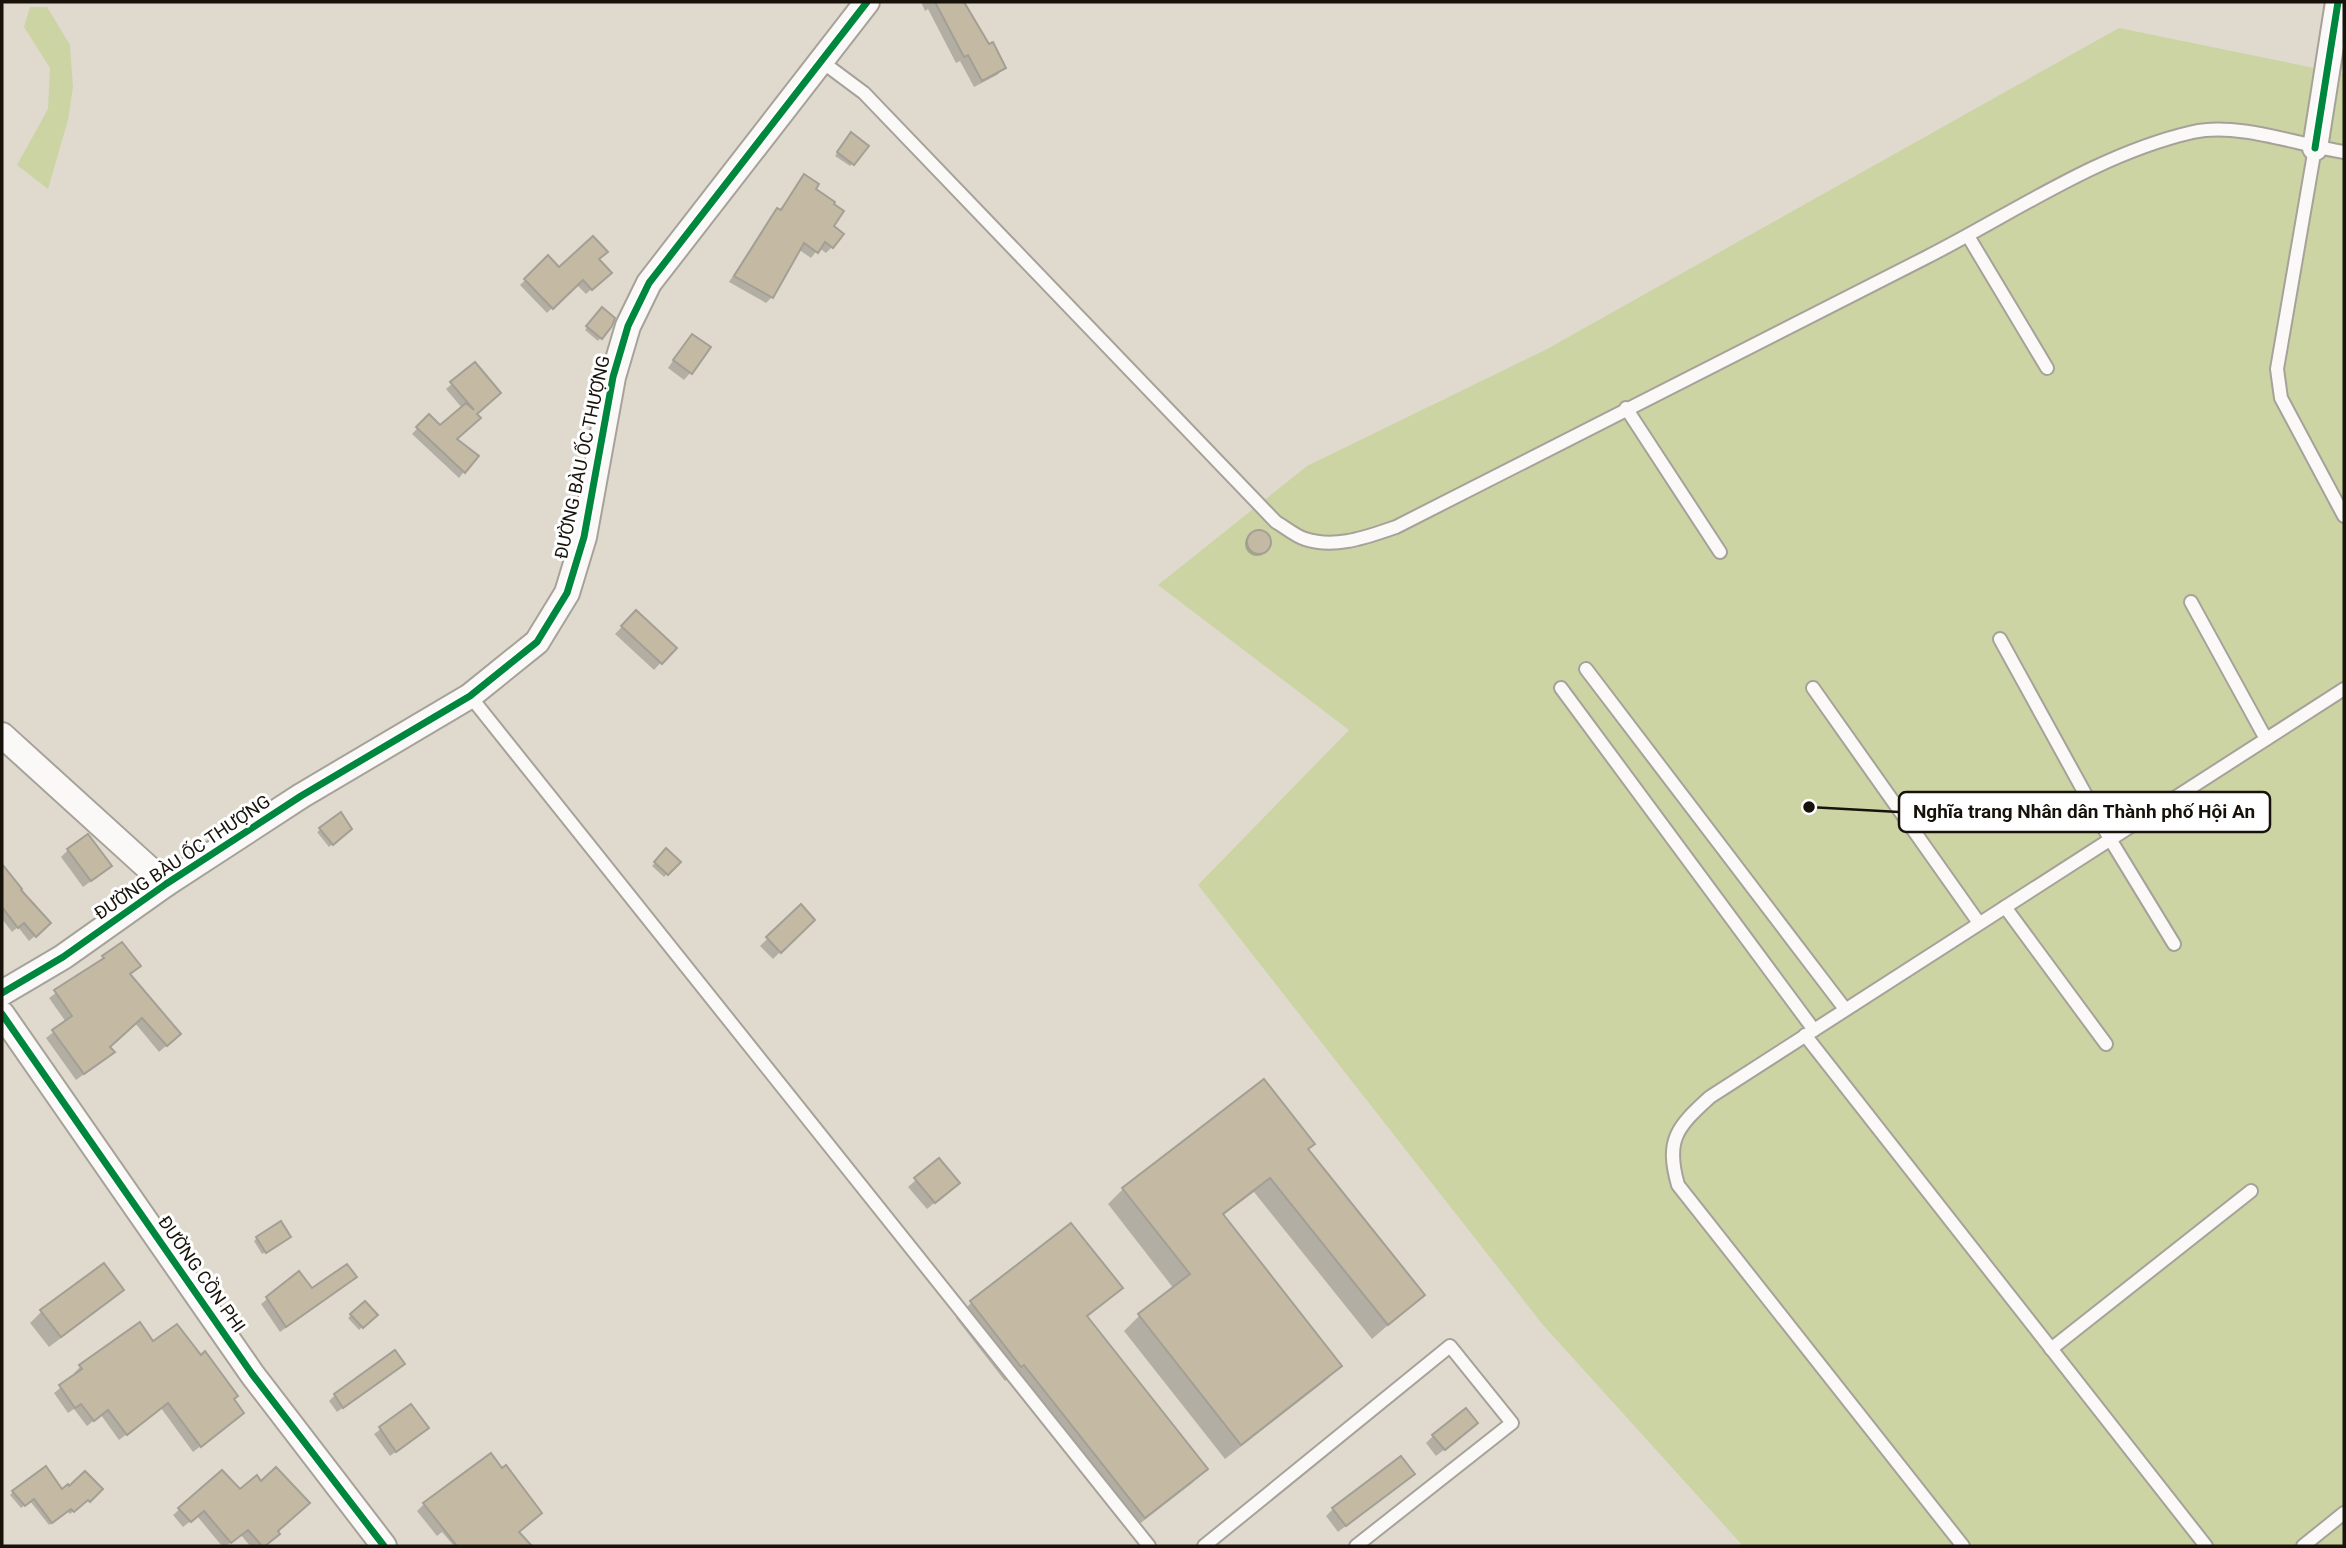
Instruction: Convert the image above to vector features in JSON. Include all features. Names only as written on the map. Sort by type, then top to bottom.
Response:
[{"type":"street","name":"ĐƯỜNG BÀU ỐC THƯỢNG","points":[[2,993],[63,957],[166,884],[301,796],[470,696],[537,642],[567,593],[584,537],[613,377],[628,326],[649,284],[867,2]]},
{"type":"street","points":[[2315,148],[2338,2]]},
{"type":"street","points":[[2,735],[166,884]]},
{"type":"street","name":"ĐƯỜNG CỒN PHI","points":[[2,1014],[252,1374],[384,1546]]},
{"type":"lane","points":[[821,61],[864,93],[1276,522],[1303,538],[1322,542],[1350,542],[1396,527],[1968,236],[2064,183],[2143,147],[2196,131],[2245,131],[2315,148],[2344,152]]},
{"type":"lane","points":[[2315,148],[2277,369],[2281,398],[2344,516]]},
{"type":"lane","points":[[1968,236],[2047,368]]},
{"type":"lane","points":[[1626,408],[1720,552]]},
{"type":"lane","points":[[2191,602],[2266,739]]},
{"type":"lane","points":[[2000,639],[2110,839],[2174,944]]},
{"type":"lane","points":[[1586,669],[1845,1009]]},
{"type":"lane","points":[[1561,688],[1810,1032],[2051,1349],[2206,1546]]},
{"type":"lane","points":[[1813,688],[1979,923]]},
{"type":"lane","points":[[1963,1546],[1678,1185],[1672,1163],[1674,1142],[1685,1119],[1710,1097],[2344,689]]},
{"type":"lane","points":[[470,696],[1149,1546]]},
{"type":"lane","points":[[2005,907],[2106,1044]]},
{"type":"lane","points":[[2051,1349],[2250,1191]]},
{"type":"lane","points":[[1204,1546],[1450,1346],[1511,1423],[1356,1546]]},
{"type":"lane","points":[[2303,1546],[2344,1513]]},
{"type":"green space","points":[[30,7],[47,7],[70,45],[73,87],[68,120],[48,189],[17,165],[48,109],[50,68],[24,27]]},
{"type":"green space","points":[[2119,28],[2344,74],[2344,1546],[1743,1546],[1543,1325],[1198,885],[1349,730],[1158,585],[1307,466],[1547,349]]},
{"type":"building","points":[[935,2],[964,2],[989,44],[993,42],[1006,68],[982,81],[968,55],[964,57]]},
{"type":"building","points":[[851,132],[869,146],[854,165],[837,152]]},
{"type":"building","points":[[804,174],[819,184],[816,189],[844,211],[834,226],[844,234],[833,248],[825,242],[818,253],[804,243],[773,298],[734,276],[777,208],[781,210]]},
{"type":"building","points":[[593,236],[608,252],[599,259],[612,273],[592,290],[583,280],[553,309],[524,279],[548,255],[559,267]]},
{"type":"building","points":[[602,307],[615,318],[602,339],[586,326]]},
{"type":"building","points":[[692,334],[711,347],[692,374],[673,360]]},
{"type":"building","points":[[475,362],[501,393],[477,414],[481,418],[457,439],[479,456],[465,473],[416,427],[429,414],[440,425],[466,403],[474,410],[450,382]]},
{"type":"building","points":[[1259,530],[1268,533],[1271,542],[1268,551],[1259,554],[1250,551],[1247,542],[1250,533]]},
{"type":"building","points":[[636,610],[677,648],[662,664],[621,626]]},
{"type":"building","points":[[341,812],[352,829],[333,845],[319,828]]},
{"type":"building","points":[[88,834],[112,866],[91,881],[67,849]]},
{"type":"building","points":[[666,848],[681,862],[668,875],[654,862]]},
{"type":"building","points":[[2,864],[51,923],[36,937],[24,923],[18,928],[2,907]]},
{"type":"building","points":[[801,904],[815,920],[781,953],[766,937]]},
{"type":"building","points":[[122,942],[141,966],[130,974],[181,1034],[167,1046],[142,1018],[110,1047],[115,1052],[84,1074],[52,1030],[72,1016],[54,990],[104,958],[102,956]]},
{"type":"building","points":[[1264,1079],[1315,1144],[1308,1149],[1425,1295],[1388,1325],[1270,1178],[1223,1214],[1342,1366],[1241,1445],[1138,1314],[1190,1274],[1122,1188]]},
{"type":"building","points":[[939,1158],[960,1183],[935,1203],[914,1178]]},
{"type":"building","points":[[281,1221],[291,1237],[266,1253],[256,1237]]},
{"type":"building","points":[[1071,1223],[1123,1288],[1087,1316],[1208,1469],[1145,1518],[970,1301]]},
{"type":"building","points":[[104,1263],[124,1290],[61,1337],[40,1310]]},
{"type":"building","points":[[347,1264],[357,1277],[286,1327],[266,1297],[299,1271],[312,1288]]},
{"type":"building","points":[[365,1301],[378,1315],[363,1328],[350,1314]]},
{"type":"building","points":[[140,1322],[153,1341],[177,1324],[201,1355],[205,1351],[238,1396],[234,1399],[244,1413],[201,1447],[168,1403],[127,1435],[108,1410],[94,1421],[81,1404],[75,1408],[59,1385],[82,1369],[79,1365]]},
{"type":"building","points":[[395,1350],[405,1364],[343,1408],[334,1394]]},
{"type":"building","points":[[411,1404],[429,1428],[396,1452],[379,1427]]},
{"type":"building","points":[[1466,1408],[1478,1423],[1445,1450],[1432,1435]]},
{"type":"building","points":[[491,1453],[502,1468],[506,1465],[542,1513],[519,1532],[532,1546],[457,1546],[423,1503]]},
{"type":"building","points":[[1401,1456],[1415,1474],[1346,1526],[1332,1508]]},
{"type":"building","points":[[46,1466],[62,1489],[85,1471],[103,1489],[90,1502],[88,1500],[74,1512],[71,1509],[52,1523],[34,1499],[25,1506],[12,1491]]},
{"type":"building","points":[[276,1467],[310,1503],[265,1546],[248,1530],[231,1543],[204,1511],[191,1522],[178,1508],[222,1470],[240,1489],[257,1475],[261,1481]]},
{"type":"cycle path","points":[[2,993],[63,957],[166,884],[301,796],[470,696],[537,642],[567,593],[584,537],[613,377],[628,326],[649,283],[867,2]]},
{"type":"cycle path","points":[[2315,148],[2338,2]]},
{"type":"cycle path","points":[[2,1014],[252,1374],[384,1546]]},
{"type":"place","name":"Nghĩa trang Nhân dân Thành phố Hội An","points":[[1809,807]]}]
